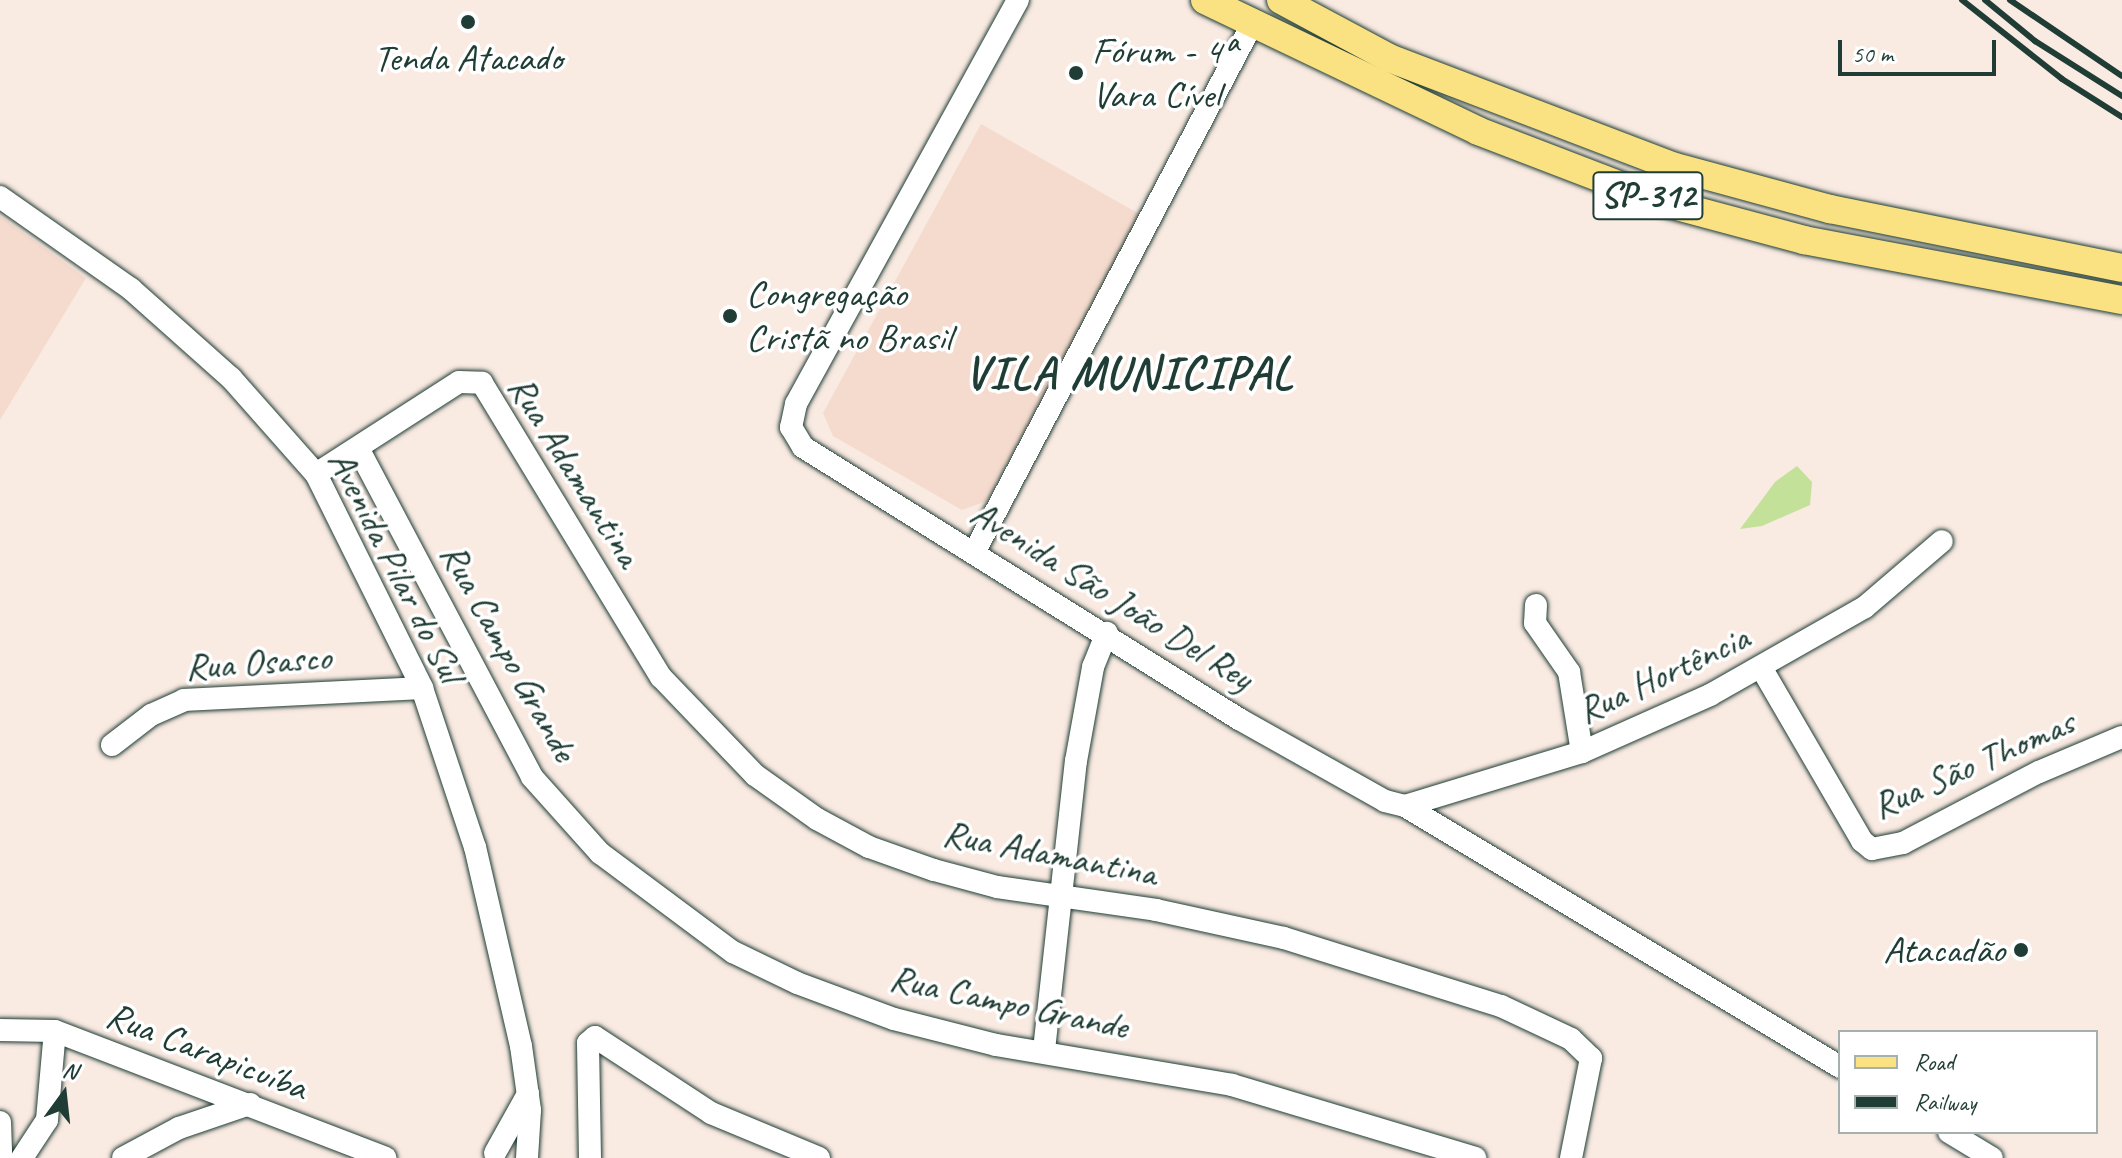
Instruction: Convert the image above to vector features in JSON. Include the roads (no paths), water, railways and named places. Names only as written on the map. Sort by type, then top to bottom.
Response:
[{"type":"main road","name":"SP-312","points":[[1205,0],[1478,131],[1666,203],[1804,240],[2122,300]]},
{"type":"main road","name":"SP-312","points":[[1281,0],[1389,58],[1688,172],[1845,212],[2122,268]]},
{"type":"street","name":"Avenida São João Del Rey","points":[[1018,0],[796,404],[791,427],[803,447],[1107,633],[1239,719],[1395,803],[1838,1066]]},
{"type":"street","points":[[975,551],[1252,24]]},
{"type":"street","name":"Avenida Pilar do Sul","points":[[0,197],[131,289],[231,378],[316,474],[422,688],[495,917],[528,1093],[527,1158]]},
{"type":"street","name":"Rua Adamantina","points":[[359,450],[459,382],[474,381],[490,389],[661,677],[755,775],[817,819],[869,847],[997,887],[1156,910],[1367,960],[1501,1006],[1571,1039],[1591,1058],[1571,1158]]},
{"type":"street","points":[[316,474],[359,450]]},
{"type":"street","name":"Rua Campo Grande","points":[[359,450],[532,777],[600,853],[733,952],[797,983],[908,1023],[996,1045],[1044,1050],[1232,1085],[1475,1158]]},
{"type":"street","name":"Rua Hortência","points":[[1395,803],[1582,752],[1762,669],[1865,607],[1942,541]]},
{"type":"street","points":[[1536,605],[1535,623],[1569,672],[1582,752]]},
{"type":"street","points":[[1044,1050],[1085,703],[1107,633]]},
{"type":"street","name":"Rua São Thomas","points":[[1762,669],[1862,841],[1872,849],[1903,843],[2039,772],[2122,737]]},
{"type":"street","name":"Rua Osasco","points":[[112,745],[151,715],[184,700],[422,688]]},
{"type":"street","name":"Rua Carapicuíba","points":[[0,1030],[55,1031],[385,1158]]},
{"type":"street","points":[[22,1158],[41,1137],[47,1120],[55,1031]]},
{"type":"street","points":[[590,1158],[591,1038],[600,1038],[711,1113],[819,1158]]},
{"type":"street","points":[[496,1156],[528,1093]]},
{"type":"street","points":[[123,1158],[179,1128],[250,1104]]},
{"type":"street","points":[[0,1122],[1,1158]]},
{"type":"street","points":[[1952,1134],[1992,1158]]},
{"type":"railway","points":[[1962,0],[2062,79],[2122,117]]},
{"type":"railway","points":[[1985,0],[2035,41],[2122,96]]},
{"type":"railway","points":[[2010,0],[2122,76]]},
{"type":"place","name":"Tenda Atacado","points":[[468,22]]},
{"type":"place","name":"Fórum - 4ª Vara Cível","points":[[1076,73]]},
{"type":"place","name":"Congregação Cristã no Brasil","points":[[730,316]]},
{"type":"place","name":"Atacadão","points":[[2021,950]]},
{"type":"district","name":"VILA MUNICIPAL","points":[[1129,373]]}]
